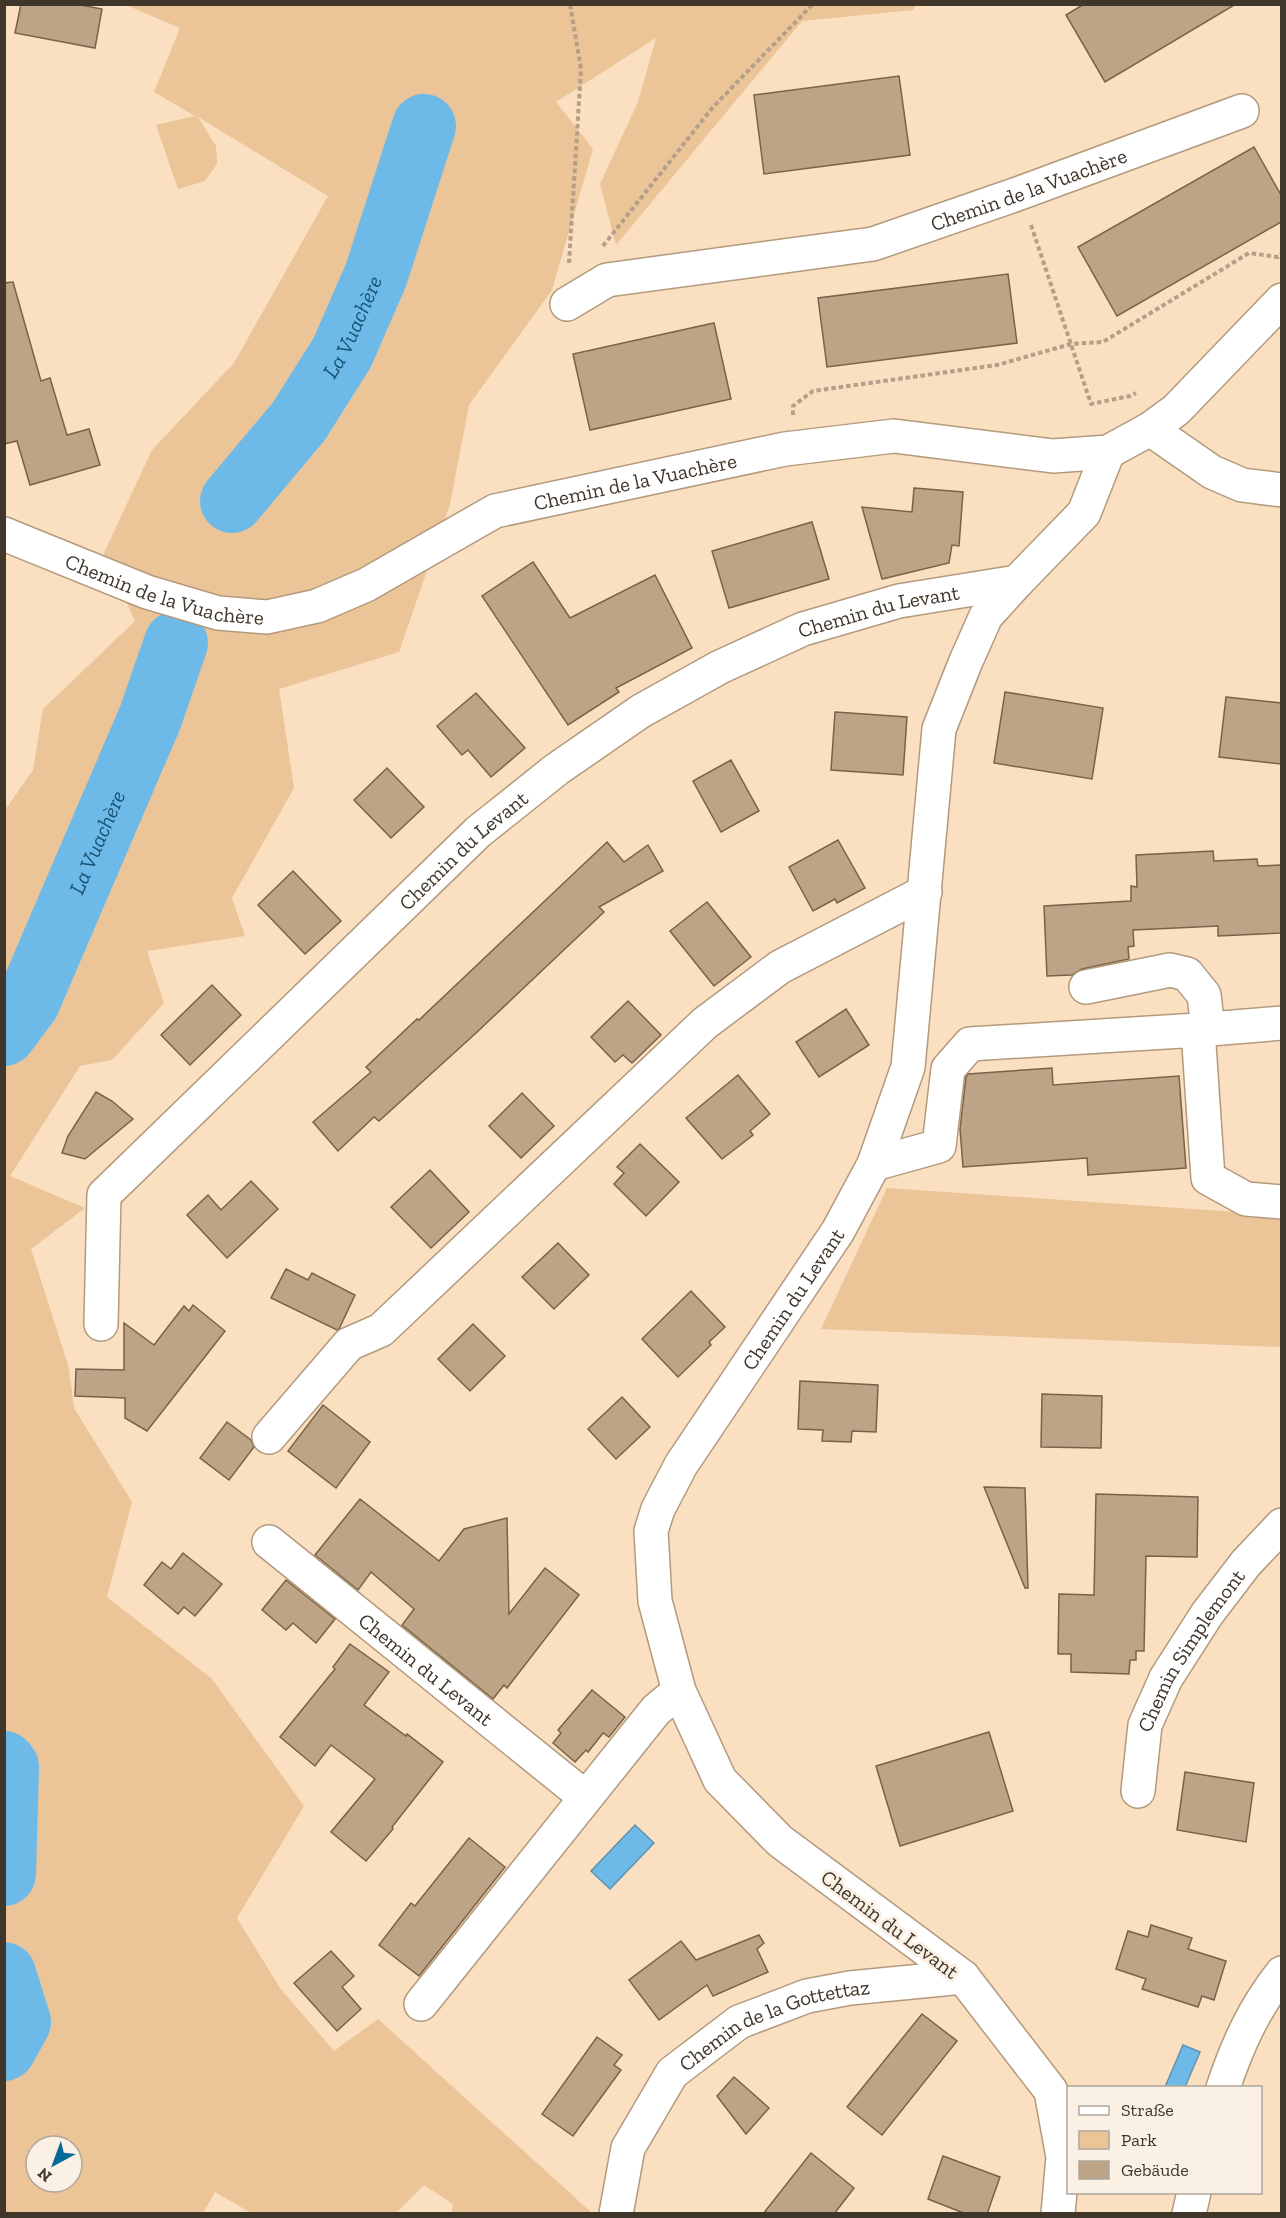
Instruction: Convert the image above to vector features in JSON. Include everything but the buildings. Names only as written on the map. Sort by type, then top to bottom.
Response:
[{"type":"street","name":"Chemin de la Vuachère","points":[[567,304],[607,280],[873,244],[1020,193],[1242,111]]},
{"type":"street","points":[[1281,300],[1176,410],[1150,429],[1212,472],[1242,486],[1281,490]]},
{"type":"street","name":"Chemin de la Vuachère","points":[[4,534],[147,592],[218,613],[267,617],[317,606],[366,585],[495,511],[785,449],[894,436],[1053,456],[1108,452],[1150,429]]},
{"type":"street","name":"Chemin du Levant","points":[[1058,2214],[1062,2157],[1051,2091],[963,1977],[780,1841],[720,1780],[678,1691],[655,1601],[651,1531],[658,1509],[681,1464],[838,1231],[874,1164],[908,1067],[939,729],[986,616],[1084,513],[1108,452]]},
{"type":"street","name":"Chemin du Levant","points":[[101,1324],[104,1195],[478,832],[557,769],[641,711],[730,663],[803,629],[899,601],[1017,582]]},
{"type":"street","points":[[269,1437],[349,1344],[381,1330],[705,1023],[780,967],[925,892]]},
{"type":"street","points":[[1086,987],[1170,970],[1187,974],[1204,995],[1208,1178],[1246,1199],[1281,1202]]},
{"type":"street","points":[[874,1164],[939,1146],[948,1070],[970,1044],[1281,1023]]},
{"type":"street","name":"Chemin Simplemont","points":[[1138,1791],[1145,1725],[1166,1678],[1220,1597],[1246,1563],[1281,1526]]},
{"type":"street","name":"Chemin du Levant","points":[[269,1542],[585,1797]]},
{"type":"street","points":[[421,2004],[656,1710],[678,1691]]},
{"type":"street","points":[[1224,2086],[1237,2047],[1267,1991],[1281,1973]]},
{"type":"street","name":"Chemin de la Gottettaz","points":[[615,2214],[628,2148],[672,2073],[739,2022],[807,1996],[850,1988],[963,1977]]},
{"type":"street","points":[[1189,2214],[1194,2194]]},
{"type":"path","points":[[570,4],[581,69],[569,263],[578,259]]},
{"type":"path","points":[[594,251],[603,247],[713,107],[813,4]]},
{"type":"path","points":[[1020,193],[1091,404],[1130,396],[1139,391]]},
{"type":"path","points":[[792,425],[793,406],[813,391],[997,365],[1071,344],[1103,342],[1249,253],[1278,257],[1281,253]]},
{"type":"green space","points":[[126,5],[916,5],[913,10],[802,21],[616,245],[600,184],[638,102],[656,38],[556,102],[593,149],[552,290],[469,405],[450,504],[399,652],[279,689],[294,788],[232,898],[245,936],[147,951],[164,1003],[112,1060],[80,1066],[10,1176],[85,1208],[31,1249],[69,1368],[74,1408],[132,1502],[107,1597],[212,1679],[304,1806],[237,1918],[280,1988],[334,2051],[378,2019],[592,2213],[452,2213],[453,2204],[424,2185],[396,2213],[251,2213],[215,2192],[203,2213],[5,2214],[5,810],[33,770],[43,709],[135,621],[104,553],[152,450],[234,363],[328,196],[198,117],[216,146],[217,164],[205,181],[178,189],[156,125],[195,116],[154,92],[180,28]]},
{"type":"green space","points":[[887,1188],[1281,1215],[1281,1347],[821,1329]]},
{"type":"water","points":[[635,1825],[654,1843],[610,1889],[591,1871]]},
{"type":"water","points":[[1183,2045],[1200,2052],[1185,2086],[1165,2086]]},
{"type":"waterway","name":"La Vuachère","points":[[232,501],[299,421],[342,353],[376,275],[424,126]]},
{"type":"waterway","name":"La Vuachère","points":[[4,1034],[28,1002],[150,718],[176,643]]},
{"type":"waterway","name":"La Vuachère","points":[[4,1763],[7,1767],[4,1874]]},
{"type":"waterway","name":"La Vuachère","points":[[4,1974],[19,2022],[4,2049]]}]
